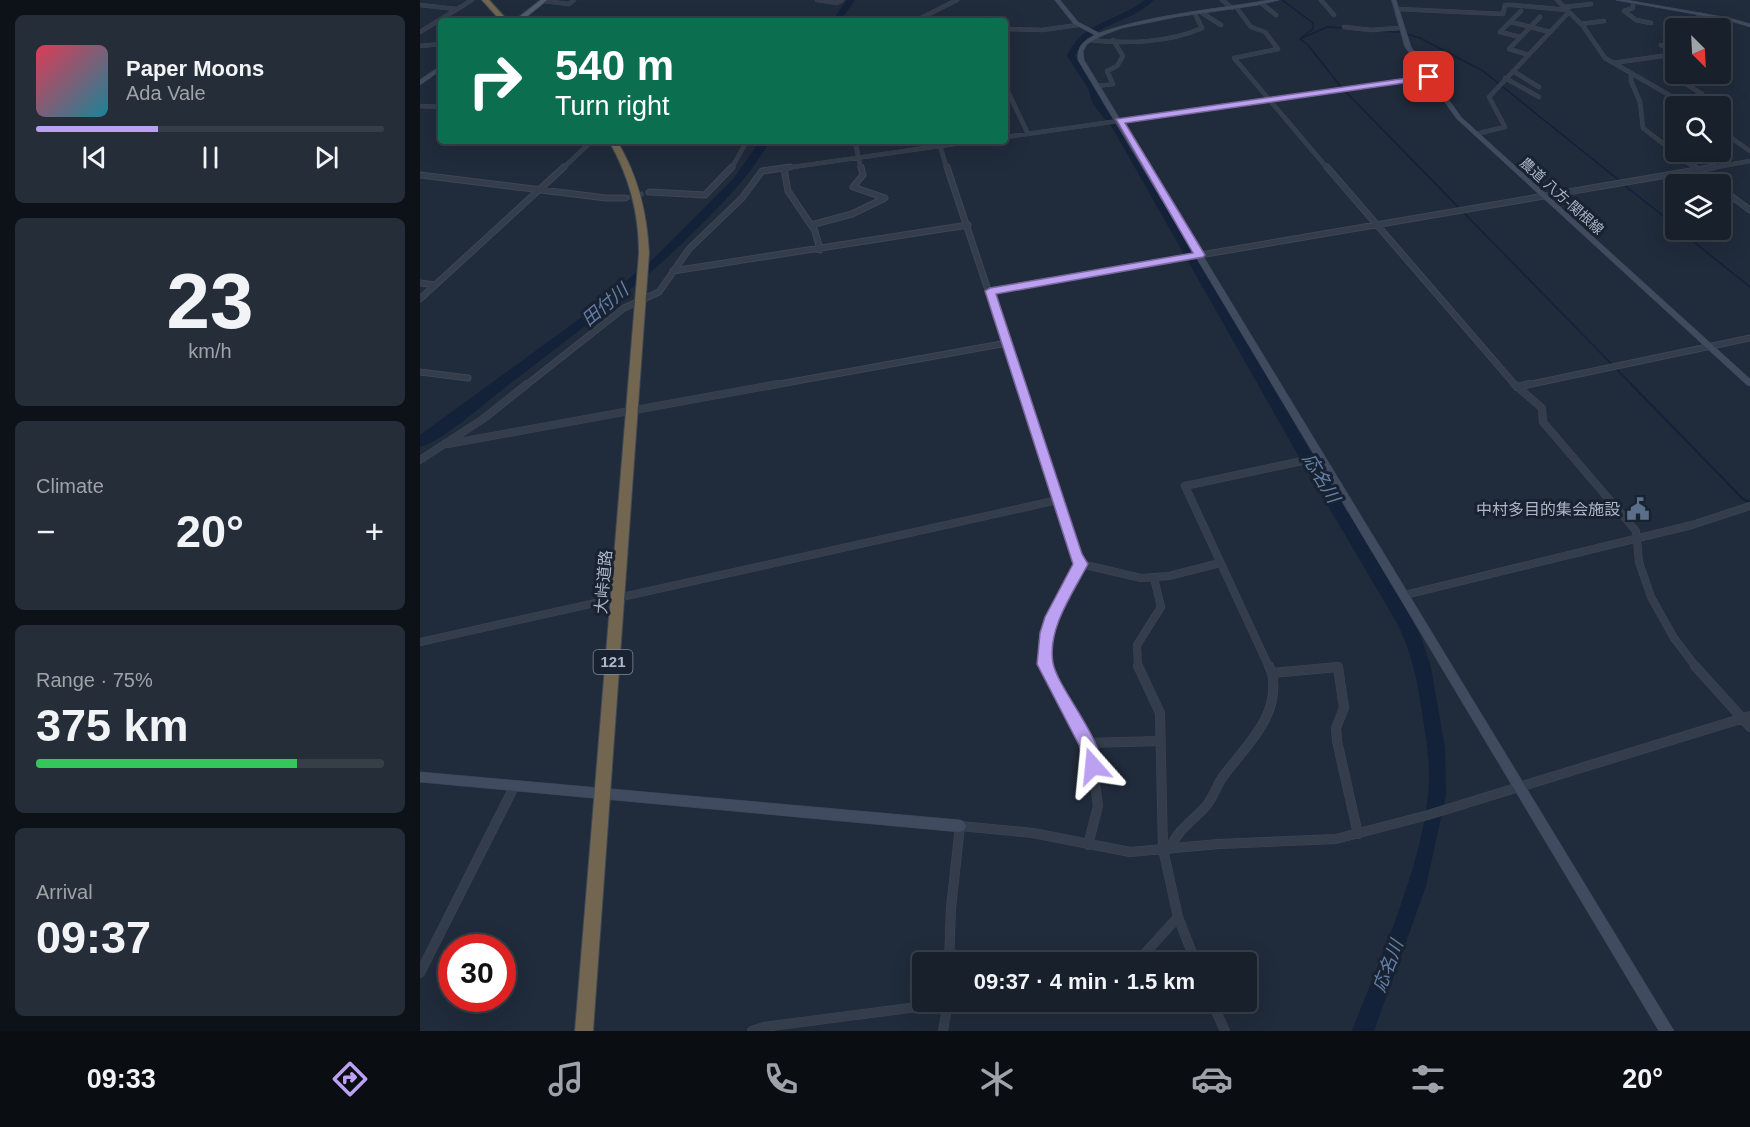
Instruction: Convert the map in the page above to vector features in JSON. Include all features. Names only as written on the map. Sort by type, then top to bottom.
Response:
[{"type":"highway","points":[[485,0],[502,18]]},
{"type":"highway","name":"大峠道路","points":[[584,1031],[644,253],[642,220],[635,185],[614,144]]},
{"type":"main road","points":[[521,18],[544,1]]},
{"type":"street","points":[[442,18],[472,0]]},
{"type":"street","points":[[544,1],[569,4],[574,0]]},
{"type":"street","points":[[817,0],[831,3],[842,0]]},
{"type":"street","points":[[921,18],[957,0]]},
{"type":"street","points":[[1058,0],[1078,25],[1092,34],[1113,40],[1147,40],[1188,34],[1202,28],[1198,14]]},
{"type":"street","points":[[1222,0],[1234,8],[1251,27],[1265,32],[1278,48],[1273,51],[1234,58],[1517,387],[1542,408],[1543,422],[1636,531],[1638,537],[1636,551],[1658,610],[1681,646],[1746,718],[1750,727]]},
{"type":"street","points":[[1277,0],[1121,26],[1092,34],[1081,47],[1080,57],[1318,458],[1405,595],[1667,1031]]},
{"type":"street","points":[[1321,0],[1334,15]]},
{"type":"street","name":"農道 八方-関根線","points":[[1394,0],[1408,47],[1453,111],[1750,383]]},
{"type":"street","points":[[1557,0],[1581,24],[1600,53],[1631,74],[1672,96]]},
{"type":"street","points":[[1618,0],[1700,14],[1750,26]]},
{"type":"street","points":[[1630,2],[1633,8],[1624,10],[1636,20],[1651,23]]},
{"type":"street","points":[[1261,3],[1276,15]]},
{"type":"street","points":[[1504,13],[1507,5],[1568,10],[1591,4]]},
{"type":"street","points":[[420,5],[456,9]]},
{"type":"street","points":[[1398,9],[1504,13],[1516,17]]},
{"type":"street","points":[[1476,134],[1505,127],[1489,98],[1568,10]]},
{"type":"street","points":[[1521,11],[1500,32],[1521,37]]},
{"type":"street","points":[[1198,14],[1221,25]]},
{"type":"street","points":[[1698,18],[1700,14]]},
{"type":"street","points":[[1529,55],[1509,49],[1540,17]]},
{"type":"street","points":[[420,32],[438,20]]},
{"type":"street","points":[[1581,24],[1604,21]]},
{"type":"street","points":[[1733,21],[1750,21]]},
{"type":"street","points":[[1511,22],[1550,32]]},
{"type":"street","points":[[1008,29],[1042,30],[1078,25]]},
{"type":"street","points":[[1344,27],[1369,30],[1401,28]]},
{"type":"street","points":[[1097,86],[1113,84],[1107,71],[1117,66],[1124,56],[1113,40]]},
{"type":"street","points":[[420,45],[438,44]]},
{"type":"street","points":[[1661,45],[1665,47]]},
{"type":"street","points":[[1613,63],[1665,55]]},
{"type":"street","points":[[420,83],[438,70]]},
{"type":"street","points":[[1513,71],[1539,87]]},
{"type":"street","points":[[1631,74],[1631,84],[1640,99],[1639,120],[1643,128],[1702,174]]},
{"type":"street","points":[[1008,137],[1429,77]]},
{"type":"street","points":[[1506,78],[1539,97]]},
{"type":"street","points":[[1687,84],[1702,94],[1695,96]]},
{"type":"street","points":[[1008,91],[1028,134]]},
{"type":"street","points":[[420,106],[438,107]]},
{"type":"street","points":[[1731,138],[1750,151]]},
{"type":"street","points":[[420,299],[589,144]]},
{"type":"street","points":[[650,192],[705,195],[730,170],[745,144]]},
{"type":"street","points":[[811,225],[852,214],[885,198],[877,193],[853,187],[863,177],[856,144]]},
{"type":"street","points":[[420,460],[483,418],[624,308],[641,297],[659,292],[689,249],[742,198],[759,173],[954,144]]},
{"type":"street","points":[[940,146],[1081,564],[1053,617],[1048,633],[1045,664],[1091,755],[1098,806],[1088,844]]},
{"type":"street","points":[[990,291],[1750,161]]},
{"type":"street","points":[[784,168],[788,191],[811,225],[820,250]]},
{"type":"street","points":[[420,175],[625,198]]},
{"type":"street","points":[[1731,196],[1750,210]]},
{"type":"street","points":[[673,271],[820,250],[968,225]]},
{"type":"street","points":[[420,283],[435,285]]},
{"type":"street","points":[[1517,387],[1750,338]]},
{"type":"street","points":[[445,444],[1007,343]]},
{"type":"street","points":[[420,372],[468,378]]},
{"type":"street","points":[[1166,849],[1210,801],[1220,782],[1262,725],[1275,698],[1277,687],[1185,486],[1318,458]]},
{"type":"street","points":[[420,642],[1058,500]]},
{"type":"street","points":[[1405,595],[1692,525],[1750,506]]},
{"type":"street","points":[[1081,564],[1141,578],[1154,578],[1220,563]]},
{"type":"street","points":[[1154,578],[1161,607],[1139,639],[1135,653],[1138,664],[1159,705],[1163,726],[1160,741],[1166,849],[1178,917],[1192,952]]},
{"type":"street","points":[[1272,673],[1338,667],[1344,708],[1336,728],[1337,741],[1358,834]]},
{"type":"street","points":[[420,777],[1033,833],[1131,852],[1336,839],[1428,815],[1518,785],[1746,718]]},
{"type":"street","points":[[1086,743],[1160,741]]},
{"type":"street","points":[[420,973],[515,785]]},
{"type":"street","points":[[949,952],[951,908],[960,826]]},
{"type":"street","points":[[1147,952],[1168,923],[1178,917]]},
{"type":"street","points":[[752,1031],[764,1027],[912,1008]]},
{"type":"street","points":[[943,1031],[946,1012]]},
{"type":"street","points":[[1216,1012],[1225,1031]]},
{"type":"waterway","name":"田付川","points":[[838,18],[851,0]]},
{"type":"waterway","name":"応名川","points":[[1150,0],[1129,14],[1083,36],[1071,56],[1093,88],[1098,104],[1117,128],[1303,451],[1403,618],[1416,648],[1427,689],[1438,760],[1437,795],[1432,826],[1416,886],[1363,1031]]},
{"type":"waterway","points":[[1282,0],[1313,23],[1313,29],[1302,37]]},
{"type":"waterway","points":[[1344,28],[1327,27],[1300,39],[1308,45],[1341,87],[1633,386]]},
{"type":"waterway","points":[[1374,31],[1400,32],[1420,38],[1483,71],[1620,181]]},
{"type":"waterway","name":"田付川","points":[[420,442],[579,326],[657,262],[738,180],[763,144]]},
{"type":"waterway","points":[[1624,185],[1665,217]]},
{"type":"waterway","points":[[1691,240],[1750,287]]},
{"type":"waterway","points":[[1631,384],[1743,499],[1750,502]]},
{"type":"tunnel","points":[[625,198],[650,192]]},
{"type":"place","name":"中村多目的集会施設","points":[[1638,509]]},
{"type":"route","points":[[1093,766],[1086,743],[1045,664],[1048,633],[1053,617],[1081,564],[1076,556],[990,291],[1200,255],[1119,121],[1429,77]]}]
